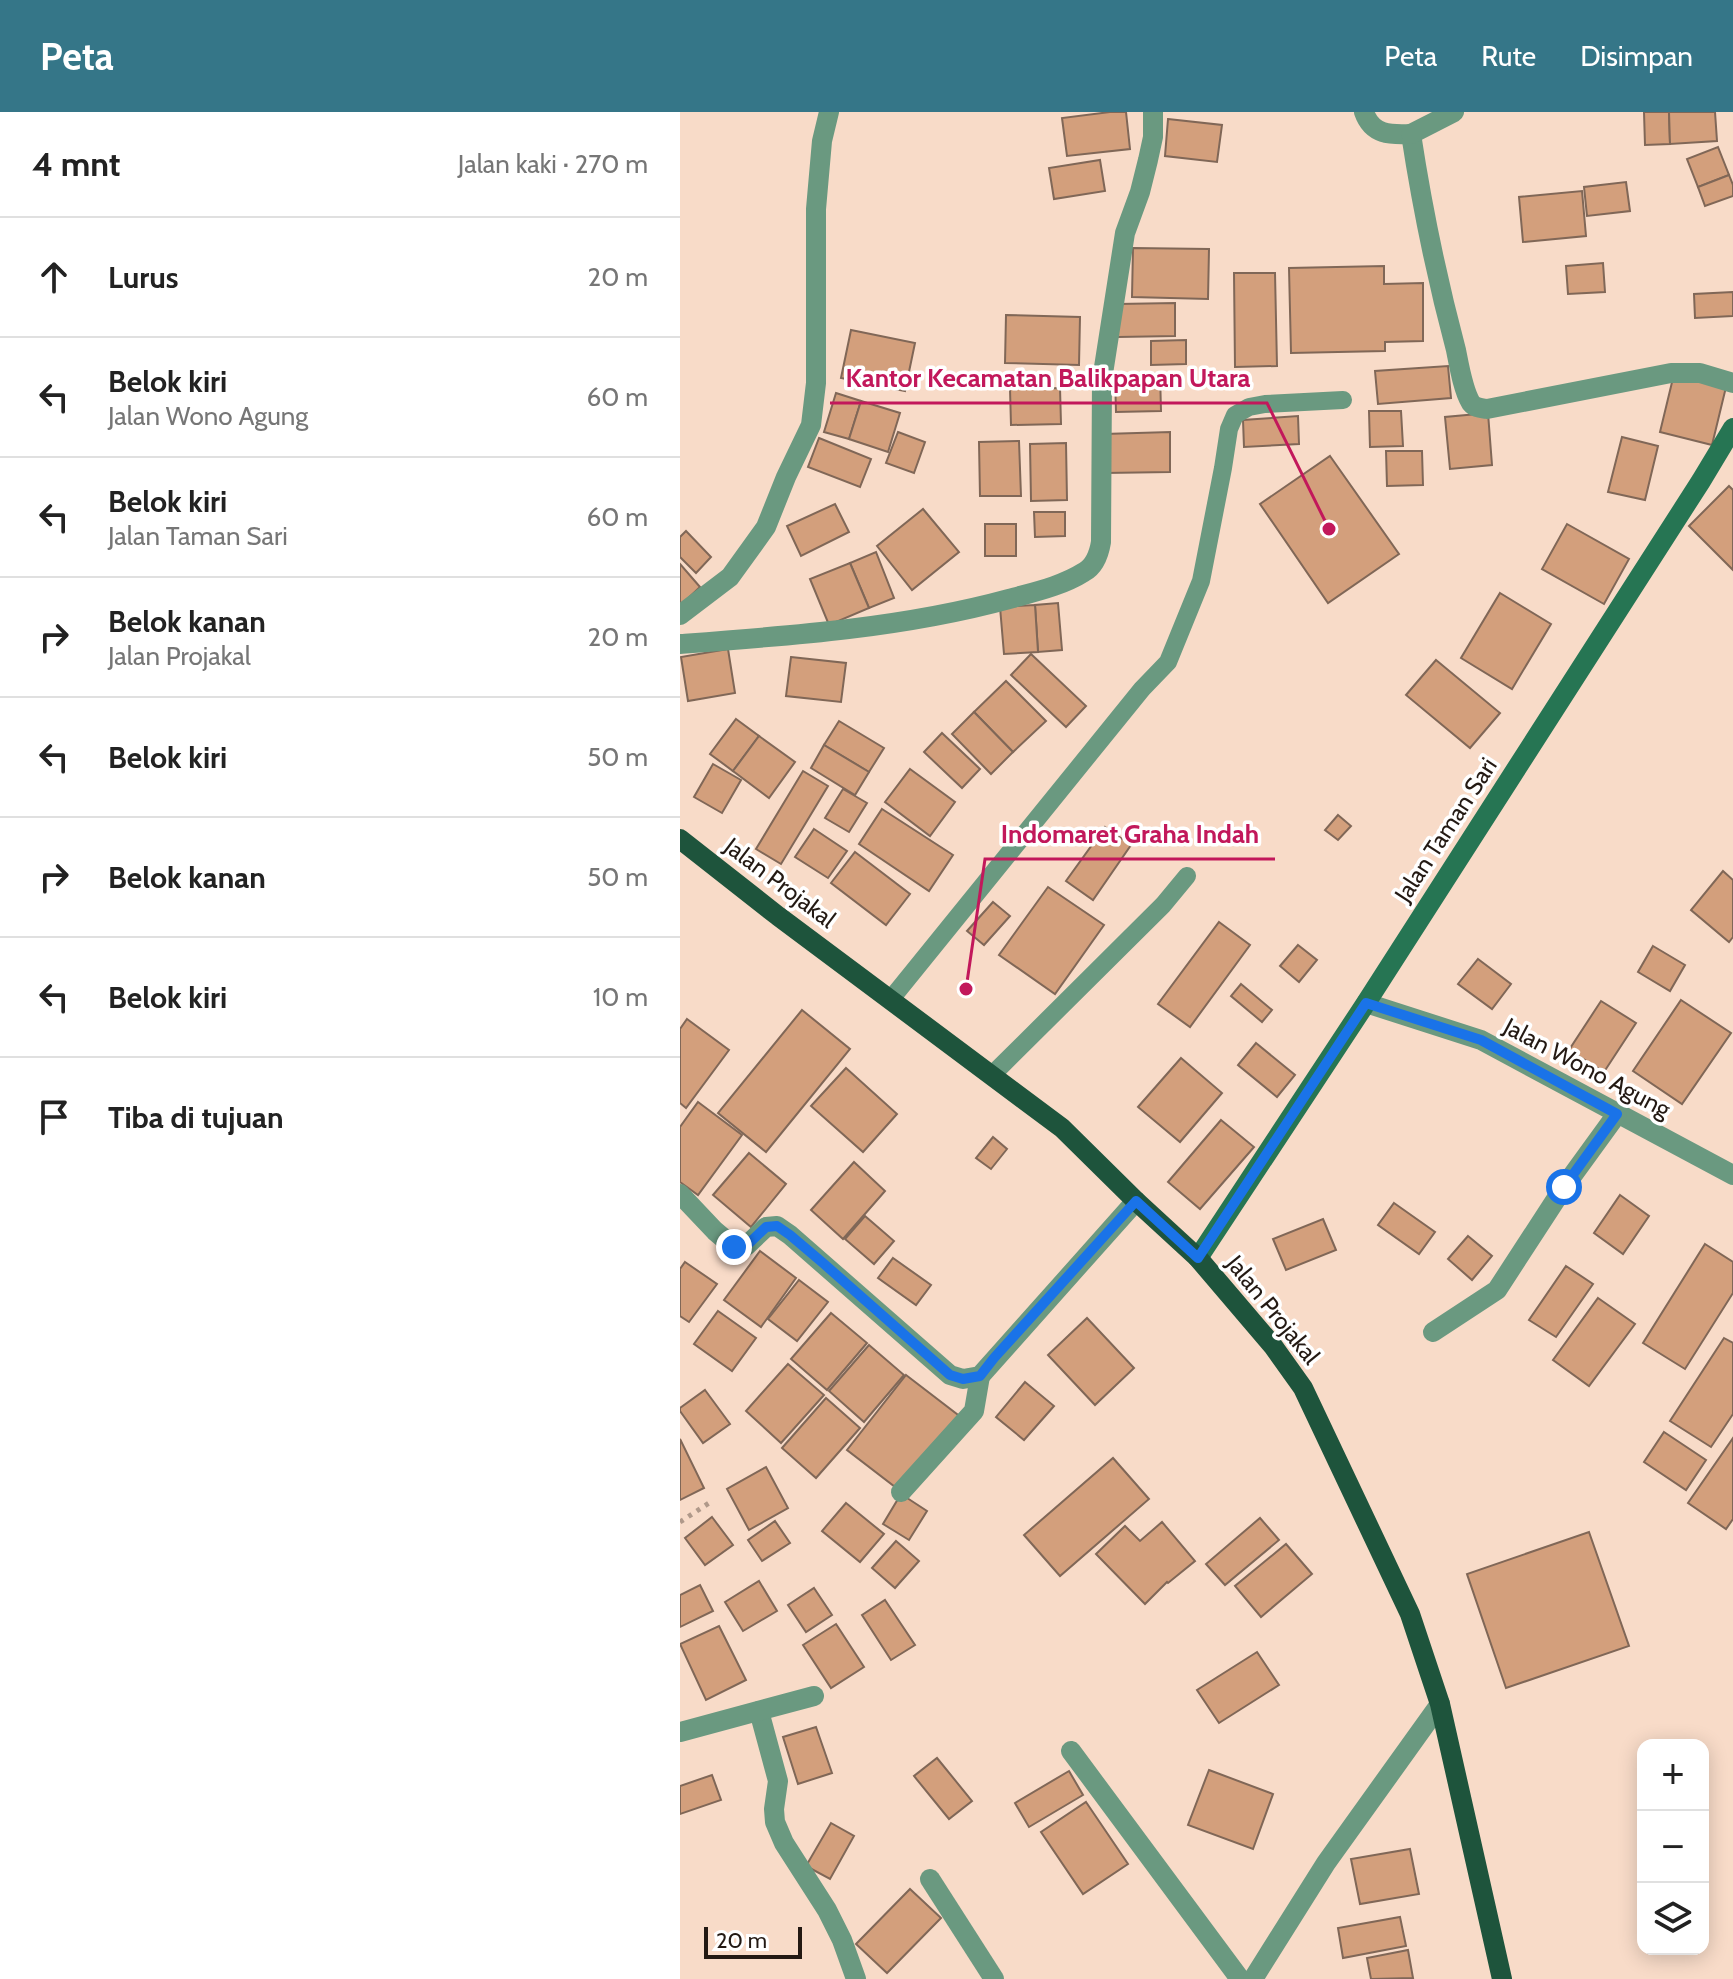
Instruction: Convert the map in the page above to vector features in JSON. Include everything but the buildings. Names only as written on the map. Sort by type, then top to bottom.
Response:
[{"type":"main road","name":"Jalan Projakal","points":[[680,839],[1062,1128],[1198,1258],[1273,1346],[1303,1388],[1410,1614],[1440,1704],[1502,1979]]},
{"type":"street","points":[[680,615],[730,577],[766,527],[811,425],[816,383],[816,209],[822,141],[829,112]]},
{"type":"street","points":[[680,644],[815,634],[972,609],[1053,587],[1087,571],[1099,556],[1101,542],[1102,380],[1125,233],[1148,160],[1153,137],[1153,112]]},
{"type":"street","points":[[1364,112],[1367,121],[1386,135],[1411,134],[1454,112]]},
{"type":"street","points":[[1411,134],[1449,323],[1464,384],[1476,408],[1487,409],[1671,373],[1700,373],[1733,383]]},
{"type":"street","name":"Jalan Taman Sari","points":[[1198,1258],[1366,1003],[1733,428]]},
{"type":"street","name":"Jalan Wono Agung","points":[[1366,1003],[1481,1040],[1733,1175]]},
{"type":"street","points":[[1433,1332],[1497,1290],[1564,1187],[1617,1114]]},
{"type":"street","points":[[680,1194],[734,1247],[746,1246],[766,1227],[777,1226],[950,1375],[963,1379],[980,1376]]},
{"type":"street","points":[[901,1492],[974,1411],[980,1376],[994,1358],[1136,1201]]},
{"type":"street","points":[[680,1732],[814,1696]]},
{"type":"street","points":[[1253,1979],[1326,1863],[1440,1704]]},
{"type":"street","points":[[759,1711],[778,1781],[774,1809],[779,1831],[827,1910],[856,1979]]},
{"type":"street","points":[[1071,1751],[1240,1979]]},
{"type":"street","points":[[930,1879],[994,1979]]},
{"type":"lane","points":[[891,999],[1142,689],[1168,662],[1201,581],[1229,429],[1235,415],[1249,407],[1265,404],[1343,400]]},
{"type":"lane","points":[[992,1075],[1163,905],[1187,876]]},
{"type":"path","points":[[680,1522],[712,1501]]},
{"type":"place","name":"Kantor Kecamatan Balikpapan Utara","points":[[1329,529]]},
{"type":"place","name":"Indomaret Graha Indah","points":[[966,989]]},
{"type":"route","points":[[734,1247],[746,1246],[766,1227],[777,1226],[950,1375],[963,1379],[980,1376],[1136,1201],[1198,1258],[1366,1003],[1481,1040],[1617,1114],[1564,1187]]}]
